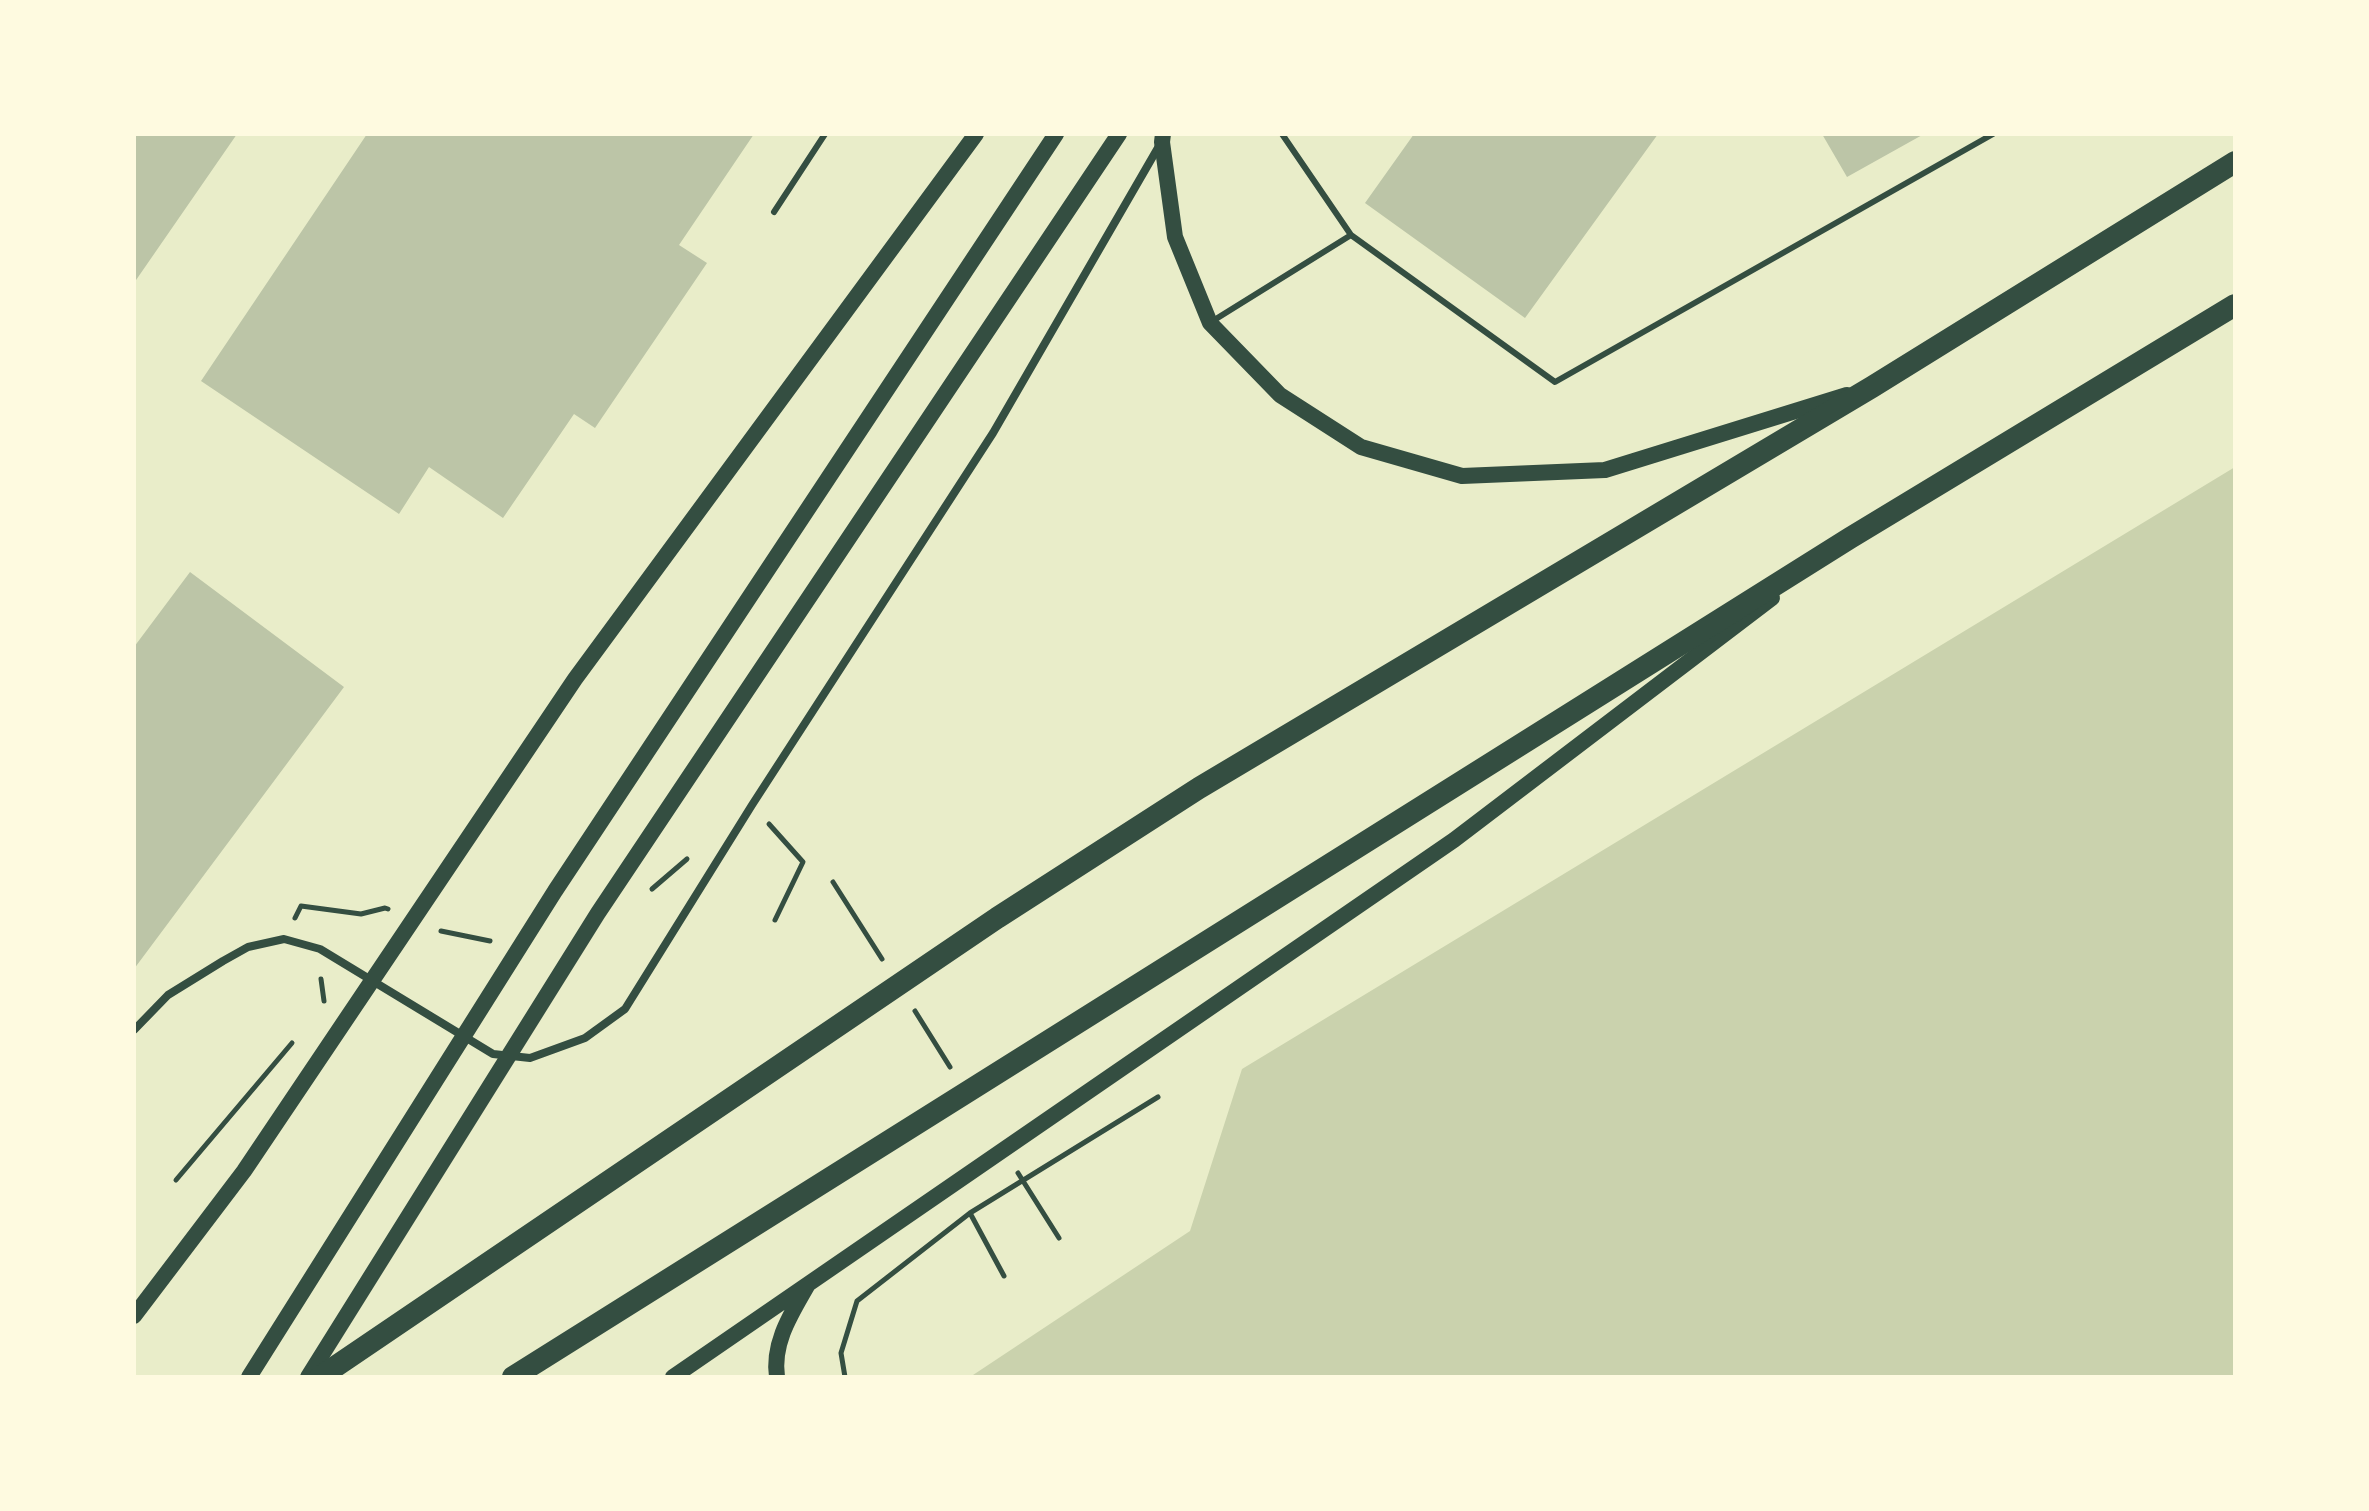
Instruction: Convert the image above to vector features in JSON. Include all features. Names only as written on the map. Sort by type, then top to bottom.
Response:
[{"type":"highway","points":[[320,1377],[997,918],[1199,788],[1872,387],[2235,162]]},
{"type":"highway","points":[[513,1377],[1850,538],[2235,305]]},
{"type":"main road","points":[[134,1316],[244,1171],[575,679],[976,134]]},
{"type":"main road","points":[[249,1377],[555,891],[1056,134]]},
{"type":"main road","points":[[308,1377],[598,913],[1119,134]]},
{"type":"main road","points":[[1162,138],[1175,237],[1210,323],[1280,395],[1361,447],[1462,476],[1605,470],[1872,387]]},
{"type":"main road","points":[[673,1377],[1454,840],[1850,538]]},
{"type":"main road","points":[[777,1377],[784,1326],[810,1281]]},
{"type":"street","points":[[134,1030],[168,995],[223,961],[248,947],[284,939],[320,949],[493,1054],[530,1058],[585,1038],[625,1009],[752,805],[993,433],[1162,138]]},
{"type":"lane","points":[[774,212],[825,134]]},
{"type":"lane","points":[[1282,134],[1351,235],[1555,382],[1993,134]]},
{"type":"lane","points":[[1210,323],[1351,235]]},
{"type":"path","points":[[752,805],[803,862],[775,920]]},
{"type":"path","points":[[642,900],[696,852]]},
{"type":"path","points":[[833,882],[883,961]]},
{"type":"path","points":[[284,939],[301,906],[361,914],[385,908],[410,924],[498,943]]},
{"type":"path","points":[[311,970],[321,977],[324,1005]]},
{"type":"path","points":[[909,1001],[959,1080]]},
{"type":"path","points":[[176,1180],[295,1040]]},
{"type":"path","points":[[845,1377],[841,1353],[857,1301],[970,1213],[1158,1097]]},
{"type":"path","points":[[1017,1172],[1059,1238]]},
{"type":"path","points":[[970,1213],[1004,1276]]},
{"type":"green space","points":[[2235,467],[2235,1377],[970,1377],[1190,1231],[1242,1069]]},
{"type":"building","points":[[134,134],[237,134],[134,283]]},
{"type":"building","points":[[367,134],[754,134],[679,245],[707,263],[595,428],[574,414],[503,518],[429,467],[399,514],[201,381]]},
{"type":"building","points":[[1414,134],[1658,134],[1525,318],[1365,203]]},
{"type":"building","points":[[1822,134],[1924,134],[1847,177]]},
{"type":"building","points":[[190,572],[344,687],[134,969],[134,647]]}]
